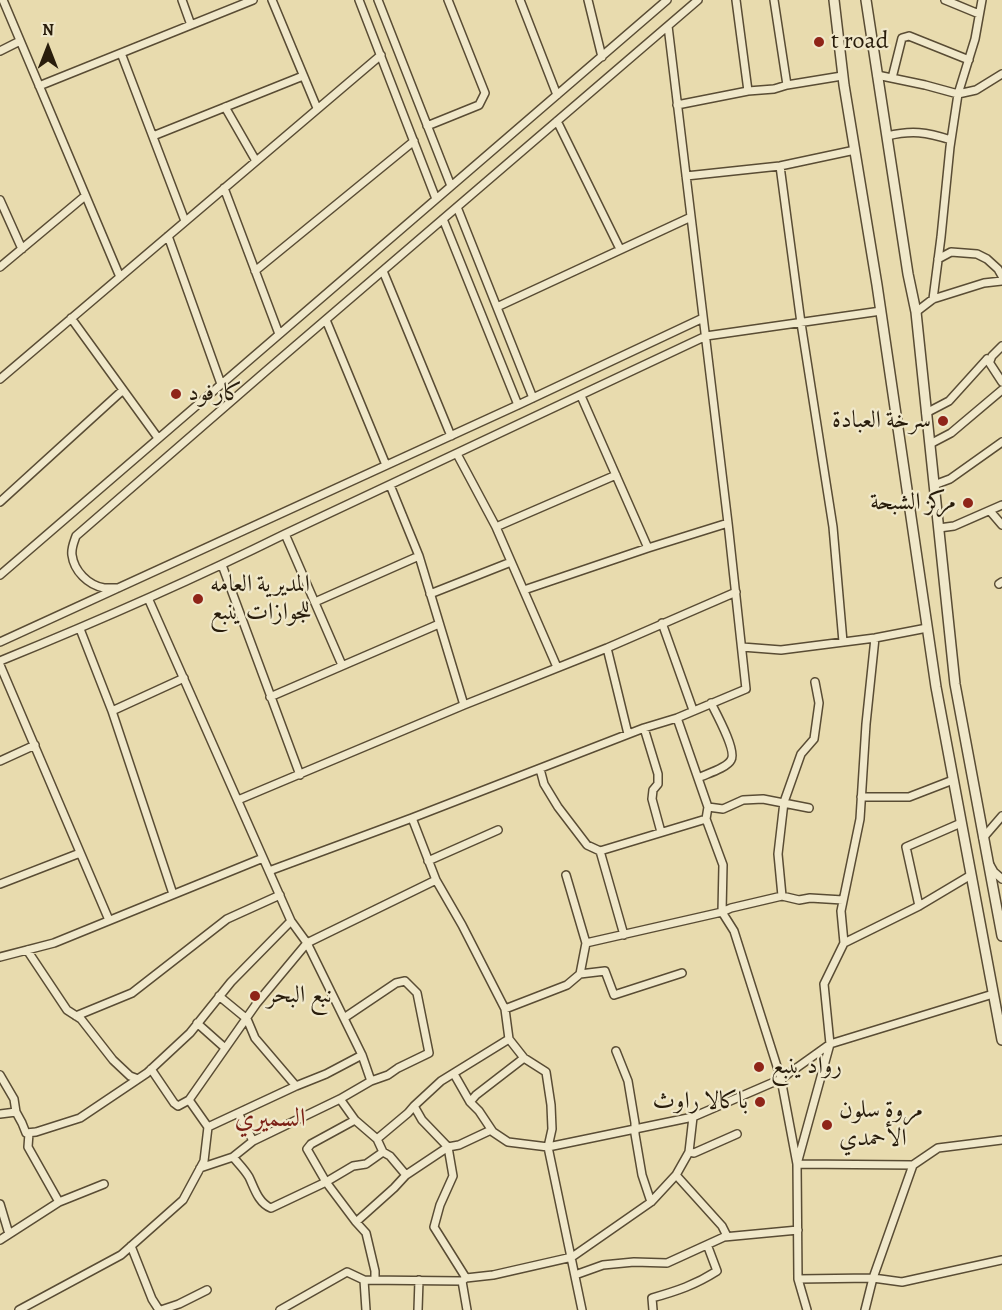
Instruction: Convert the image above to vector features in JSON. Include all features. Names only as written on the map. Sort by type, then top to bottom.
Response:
[{"type":"street","points":[[3,0],[120,277]]},
{"type":"street","points":[[182,0],[191,25]]},
{"type":"street","points":[[39,86],[253,0]]},
{"type":"street","points":[[272,0],[317,108]]},
{"type":"street","points":[[359,0],[436,199]]},
{"type":"street","points":[[378,0],[451,186]]},
{"type":"street","points":[[427,126],[479,105],[485,93],[448,0]]},
{"type":"street","points":[[520,0],[557,95]]},
{"type":"street","points":[[588,0],[602,57]]},
{"type":"street","points":[[0,575],[667,0]]},
{"type":"street","points":[[118,588],[104,588],[92,584],[85,578],[75,564],[72,555],[76,536],[698,0]]},
{"type":"street","points":[[736,0],[748,91]]},
{"type":"street","points":[[774,0],[787,85]]},
{"type":"street","points":[[834,0],[842,76],[881,311],[936,687],[1002,1040]]},
{"type":"street","points":[[866,0],[908,274],[916,312],[955,684],[1002,936]]},
{"type":"street","points":[[945,0],[979,14]]},
{"type":"street","points":[[933,299],[958,94],[969,60],[982,0]]},
{"type":"street","points":[[269,871],[644,728],[677,718],[746,689],[668,26]]},
{"type":"street","points":[[892,78],[902,38],[909,36],[969,60]]},
{"type":"street","points":[[0,51],[20,41]]},
{"type":"street","points":[[121,53],[186,221]]},
{"type":"street","points":[[0,379],[381,55]]},
{"type":"street","points":[[877,75],[958,94],[976,90],[1002,74]]},
{"type":"street","points":[[153,136],[303,76]]},
{"type":"street","points":[[677,105],[842,76]]},
{"type":"street","points":[[225,107],[256,161]]},
{"type":"street","points":[[557,121],[620,249]]},
{"type":"street","points":[[886,136],[913,132],[951,140]]},
{"type":"street","points":[[255,271],[414,141]]},
{"type":"street","points":[[686,176],[780,166],[855,150]]},
{"type":"street","points":[[780,166],[832,527],[843,642]]},
{"type":"street","points":[[224,188],[279,334]]},
{"type":"street","points":[[0,267],[86,196]]},
{"type":"street","points":[[0,200],[22,249]]},
{"type":"street","points":[[457,207],[533,398]]},
{"type":"street","points":[[497,307],[691,217]]},
{"type":"street","points":[[443,219],[518,405]]},
{"type":"street","points":[[168,236],[221,384]]},
{"type":"street","points":[[916,312],[933,299],[1002,279],[998,269],[987,259],[976,254],[951,252],[938,259]]},
{"type":"street","points":[[383,271],[451,436]]},
{"type":"street","points":[[109,920],[0,663],[222,565],[706,336],[881,311]]},
{"type":"street","points":[[71,318],[158,438]]},
{"type":"street","points":[[0,642],[703,318]]},
{"type":"street","points":[[326,320],[386,465]]},
{"type":"street","points":[[987,359],[990,362],[992,356],[1002,346]]},
{"type":"street","points":[[926,413],[949,401],[987,359]]},
{"type":"street","points":[[987,359],[1002,382]]},
{"type":"street","points":[[0,502],[123,390]]},
{"type":"street","points":[[930,444],[951,433],[1002,390]]},
{"type":"street","points":[[581,396],[648,548]]},
{"type":"street","points":[[934,485],[950,479],[1002,442]]},
{"type":"street","points":[[457,454],[496,527],[557,667]]},
{"type":"street","points":[[496,527],[616,475]]},
{"type":"street","points":[[390,485],[418,556],[464,705]]},
{"type":"street","points":[[939,528],[954,526],[1002,506]]},
{"type":"street","points":[[990,511],[1002,525]]},
{"type":"street","points":[[524,590],[728,523]]},
{"type":"street","points":[[285,534],[342,665]]},
{"type":"street","points":[[315,602],[418,556]]},
{"type":"street","points":[[430,594],[511,562]]},
{"type":"street","points":[[222,565],[300,775]]},
{"type":"street","points":[[238,800],[607,648],[736,592]]},
{"type":"street","points":[[148,598],[291,921],[307,943],[362,1054],[371,1081]]},
{"type":"street","points":[[662,623],[693,710]]},
{"type":"street","points":[[270,697],[439,624]]},
{"type":"street","points":[[742,647],[781,650],[875,638],[927,628]]},
{"type":"street","points":[[80,629],[112,711],[173,894]]},
{"type":"street","points":[[797,1164],[830,1044],[824,984],[844,943],[841,911],[860,819],[866,724],[875,638]]},
{"type":"street","points":[[607,648],[628,734]]},
{"type":"street","points":[[112,711],[184,678]]},
{"type":"street","points":[[782,896],[778,854],[784,802],[801,754],[814,739],[819,704],[815,682]]},
{"type":"street","points":[[698,778],[726,765],[732,755],[711,703]]},
{"type":"street","points":[[677,718],[708,807],[706,819],[723,865],[722,912],[734,931],[781,1079],[797,1164],[798,1279],[807,1310]]},
{"type":"street","points":[[644,728],[658,774],[658,784],[653,790],[652,799],[661,832]]},
{"type":"street","points":[[0,761],[35,745]]},
{"type":"street","points":[[540,769],[544,784],[558,807],[587,845],[600,851],[706,819]]},
{"type":"street","points":[[861,796],[909,797],[953,780]]},
{"type":"street","points":[[708,807],[723,809],[743,800],[763,799],[809,808]]},
{"type":"street","points":[[983,838],[1002,816]]},
{"type":"street","points":[[412,818],[436,880],[462,925],[505,1010],[509,1039],[524,1058],[546,1072],[552,1129],[548,1147],[582,1310]]},
{"type":"street","points":[[919,906],[906,847],[961,823]]},
{"type":"street","points":[[428,861],[498,830]]},
{"type":"street","points":[[600,851],[624,935]]},
{"type":"street","points":[[0,882],[80,853]]},
{"type":"street","points":[[0,957],[54,943],[263,858]]},
{"type":"street","points":[[987,860],[994,872],[1002,879]]},
{"type":"street","points":[[566,875],[586,943],[580,974]]},
{"type":"street","points":[[844,943],[919,906],[971,875]]},
{"type":"street","points":[[151,1069],[174,1103],[178,1106],[189,1100],[257,1003],[307,943],[436,880]]},
{"type":"street","points":[[76,1016],[132,993],[226,919],[280,895]]},
{"type":"street","points":[[586,943],[782,896],[799,900],[810,898],[843,900]]},
{"type":"street","points":[[0,1075],[14,1099],[16,1112],[26,1133],[80,1118],[151,1069],[190,1033],[231,982],[291,921]]},
{"type":"street","points":[[27,950],[67,1010],[81,1019],[113,1060],[130,1076],[138,1079]]},
{"type":"street","points":[[505,1010],[567,985],[580,974],[605,971],[614,995],[682,973]]},
{"type":"street","points":[[200,1168],[233,1157],[253,1141],[340,1099],[371,1081],[388,1076],[398,1068],[429,1053],[417,993],[405,981],[396,983],[344,1018]]},
{"type":"street","points":[[454,1074],[470,1102],[479,1111],[491,1130],[508,1142],[548,1147],[693,1117],[781,1079],[830,1044],[993,994]]},
{"type":"street","points":[[219,996],[247,1018],[255,1038],[296,1086]]},
{"type":"street","points":[[197,1023],[225,1048]]},
{"type":"street","points":[[376,1139],[408,1113],[441,1081],[509,1039]]},
{"type":"street","points":[[616,1051],[628,1081],[642,1175],[651,1203]]},
{"type":"street","points":[[208,1127],[326,1074],[362,1054]]},
{"type":"street","points":[[470,1102],[524,1058]]},
{"type":"street","points":[[340,1099],[355,1120],[376,1139],[383,1152],[390,1156],[406,1174]]},
{"type":"street","points":[[19,1310],[121,1254],[183,1200],[204,1161],[208,1127],[189,1100]]},
{"type":"street","points":[[414,1106],[422,1120],[448,1147],[453,1176],[440,1205],[434,1227],[464,1279],[467,1310]]},
{"type":"street","points":[[0,1114],[16,1112]]},
{"type":"street","points":[[238,1113],[253,1141]]},
{"type":"street","points":[[280,1310],[347,1272],[364,1280],[464,1279],[493,1275],[572,1257],[651,1203],[676,1175],[689,1152],[693,1117]]},
{"type":"street","points":[[355,1120],[311,1144],[307,1149],[326,1182],[366,1233],[375,1280]]},
{"type":"street","points":[[356,1222],[406,1174],[448,1147],[491,1130]]},
{"type":"street","points":[[29,1133],[28,1147],[59,1202]]},
{"type":"street","points":[[689,1152],[737,1134]]},
{"type":"street","points":[[797,1164],[913,1165],[938,1148],[1002,1140]]},
{"type":"street","points":[[233,1157],[249,1177],[250,1183],[264,1205],[271,1208],[326,1182],[353,1166],[366,1164],[383,1152]]},
{"type":"street","points":[[865,1310],[873,1278],[913,1165]]},
{"type":"street","points":[[676,1175],[722,1226],[727,1236]]},
{"type":"street","points":[[0,1240],[59,1202],[104,1184]]},
{"type":"street","points":[[0,1204],[9,1234]]},
{"type":"street","points":[[575,1275],[603,1265],[634,1262],[667,1263],[727,1236],[798,1230]]},
{"type":"street","points":[[131,1245],[152,1299],[160,1310],[179,1304],[207,1290]]},
{"type":"street","points":[[652,1310],[652,1298],[700,1282],[717,1271],[708,1247]]},
{"type":"street","points":[[798,1279],[873,1278],[902,1282],[1002,1260]]},
{"type":"street","points":[[364,1280],[366,1310]]},
{"type":"street","points":[[418,1310],[419,1280]]},
{"type":"place","name":"t road","points":[[819,42]]},
{"type":"place","name":"كارفود","points":[[176,394]]},
{"type":"place","name":"سرخة العبادة","points":[[943,421]]},
{"type":"place","name":"مركز الشبحة","points":[[968,503]]},
{"type":"place","name":"المديرية العامه للجوازات ينبع","points":[[198,599]]},
{"type":"place","name":"نبع البحر","points":[[255,996]]},
{"type":"place","name":"رواد ينبع","points":[[759,1067]]},
{"type":"place","name":"باكالا راوث","points":[[760,1102]]},
{"type":"place","name":"مروة سلون الأحمدي","points":[[827,1125]]},
{"type":"district","name":"السميري","points":[[270,1120]]}]
